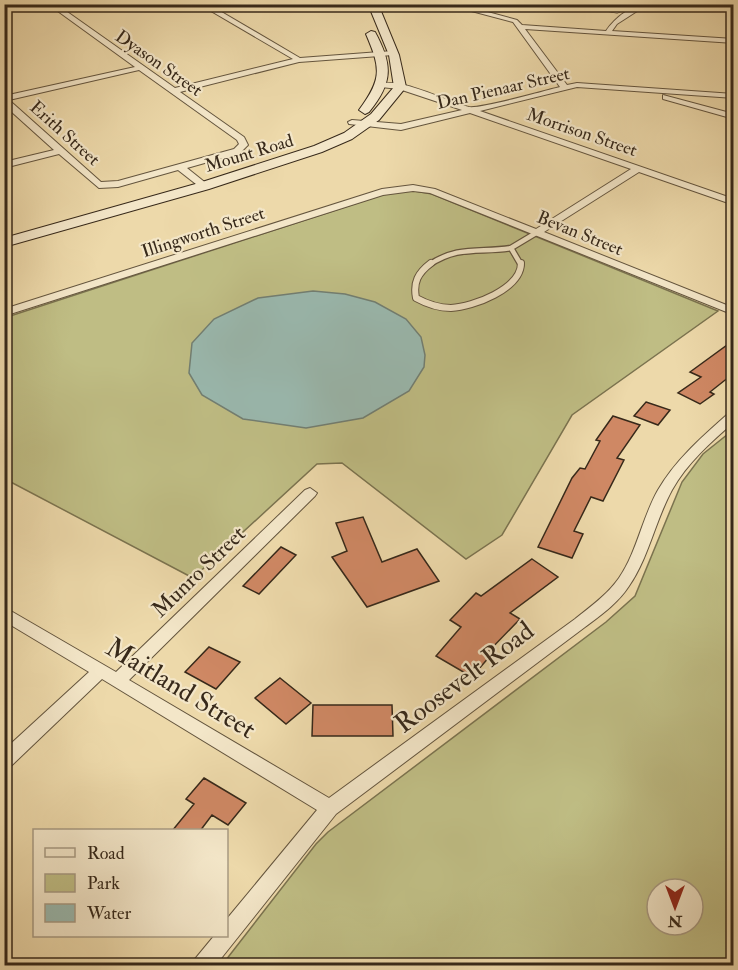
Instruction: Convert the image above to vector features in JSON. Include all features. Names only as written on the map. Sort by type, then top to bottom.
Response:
[{"type":"main road","points":[[366,6],[393,53],[399,71],[400,87]]},
{"type":"main road","points":[[366,6],[384,70],[384,85]]},
{"type":"main road","name":"Mount Road","points":[[4,234],[318,149],[348,136],[384,85]]},
{"type":"main road","name":"Mount Road","points":[[358,123],[385,108],[400,87]]},
{"type":"main road","name":"Mount Road","points":[[4,243],[199,182]]},
{"type":"street","points":[[4,11],[39,4]]},
{"type":"street","name":"Dyason Street","points":[[51,4],[244,142],[243,148],[180,167]]},
{"type":"street","points":[[202,4],[298,60]]},
{"type":"street","points":[[366,6],[405,4]]},
{"type":"street","points":[[448,4],[511,19],[564,87]]},
{"type":"street","points":[[608,32],[615,23],[645,4]]},
{"type":"street","points":[[698,4],[734,7]]},
{"type":"street","points":[[519,27],[734,42]]},
{"type":"street","points":[[173,91],[298,60],[393,53]]},
{"type":"street","points":[[4,100],[140,68]]},
{"type":"street","name":"Morrison Street","points":[[384,85],[400,87],[470,110],[734,202]]},
{"type":"street","name":"Dan Pienaar Street","points":[[358,123],[401,127],[564,87],[584,85],[734,96]]},
{"type":"street","points":[[642,89],[734,117]]},
{"type":"street","name":"Erith Street","points":[[4,100],[94,182],[106,186],[180,167]]},
{"type":"street","points":[[4,165],[59,151]]},
{"type":"street","points":[[180,167],[199,182]]},
{"type":"street","points":[[536,233],[637,169]]},
{"type":"street","name":"Bevan Street","points":[[413,188],[432,191],[734,312]]},
{"type":"street","name":"Illingworth Street","points":[[4,313],[382,192],[413,188]]},
{"type":"street","name":"Roosevelt Road","points":[[228,934],[330,808],[571,630],[612,596],[625,582],[664,491],[674,476],[697,448],[734,415]]},
{"type":"street","name":"Munro Street","points":[[117,681],[310,493]]},
{"type":"street","name":"Maitland Street","points":[[4,613],[330,808]]},
{"type":"street","points":[[4,762],[101,670]]},
{"type":"street","name":"Roosevelt Road","points":[[202,966],[225,937]]},
{"type":"lane","points":[[581,4],[617,11],[630,4]]},
{"type":"lane","points":[[511,248],[519,259],[520,270],[516,278],[497,294],[470,305],[458,307],[436,307],[416,298],[414,288],[416,279],[433,262],[465,250],[511,248],[536,233]]},
{"type":"green space","points":[[409,190],[432,194],[718,311],[572,415],[502,535],[466,559],[342,463],[317,464],[193,578],[5,479],[4,318],[391,192]]},
{"type":"green space","points":[[733,430],[733,965],[222,965],[316,844],[328,832],[606,622],[635,596],[682,482],[703,454]]},
{"type":"water","points":[[313,291],[345,294],[375,302],[406,319],[421,337],[425,355],[424,367],[409,391],[363,418],[306,428],[243,419],[202,395],[189,373],[192,343],[214,319],[258,298]]},
{"type":"building","points":[[734,340],[734,373],[710,392],[714,394],[700,404],[678,393],[701,377],[690,372]]},
{"type":"building","points":[[646,402],[670,410],[658,425],[634,416]]},
{"type":"building","points":[[613,416],[640,425],[617,458],[624,460],[603,501],[591,497],[574,531],[583,534],[572,558],[538,547],[572,478],[580,468],[585,469],[600,441],[596,440]]},
{"type":"building","points":[[363,517],[382,562],[417,549],[439,581],[367,607],[332,557],[347,551],[336,523]]},
{"type":"building","points":[[281,547],[296,555],[259,594],[243,586]]},
{"type":"building","points":[[532,559],[558,577],[510,613],[520,619],[486,654],[490,656],[472,677],[436,656],[461,627],[450,620],[476,593],[481,596]]},
{"type":"building","points":[[209,647],[240,662],[216,689],[185,672]]},
{"type":"building","points":[[280,678],[311,703],[286,724],[255,698]]},
{"type":"building","points":[[313,705],[392,705],[393,736],[312,736]]},
{"type":"building","points":[[204,778],[246,803],[228,825],[212,815],[202,829],[174,829],[194,804],[186,799]]}]
